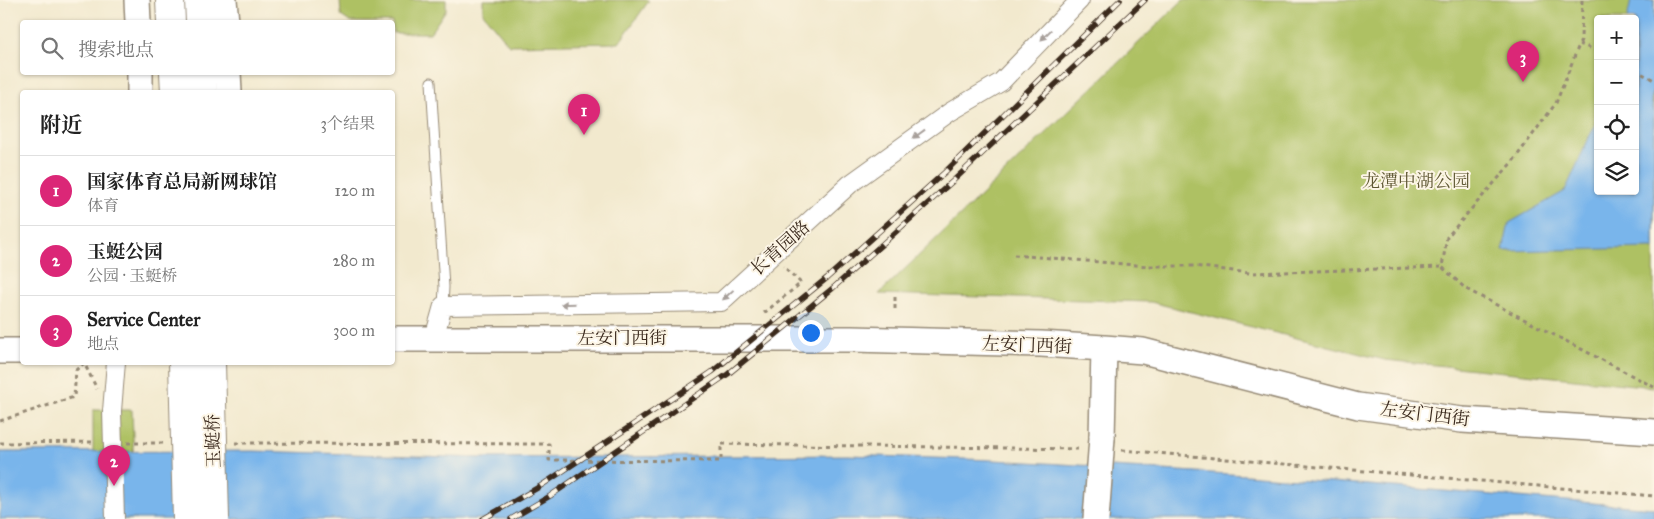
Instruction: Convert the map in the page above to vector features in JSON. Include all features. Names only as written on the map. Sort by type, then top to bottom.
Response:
[{"type":"main road","points":[[170,0],[171,20]]},
{"type":"main road","points":[[199,0],[200,20]]},
{"type":"main road","points":[[174,75],[175,90]]},
{"type":"main road","points":[[202,75],[202,90]]},
{"type":"main road","name":"玉蜓桥","points":[[183,365],[187,519]]},
{"type":"main road","name":"玉蜓桥","points":[[211,365],[215,519]]},
{"type":"street","points":[[137,0],[138,20]]},
{"type":"street","points":[[224,0],[226,20]]},
{"type":"street","name":"长青园路","points":[[444,306],[721,302],[850,184],[950,112],[1001,82],[1080,0]]},
{"type":"street","points":[[140,75],[140,90]]},
{"type":"street","points":[[228,75],[230,90]]},
{"type":"street","points":[[434,338],[444,306]]},
{"type":"street","name":"左安门西街","points":[[395,339],[852,339],[1041,344],[1104,348],[1143,351],[1358,406],[1462,420],[1654,432]]},
{"type":"street","points":[[1096,519],[1104,348]]},
{"type":"street","points":[[0,351],[20,350]]},
{"type":"street","points":[[115,519],[112,411],[116,365]]},
{"type":"street","points":[[198,365],[201,519]]},
{"type":"lane","points":[[431,82],[444,306]]},
{"type":"path","points":[[1442,267],[1447,237],[1514,160],[1556,103],[1581,40],[1582,0]]},
{"type":"path","points":[[1579,44],[1594,49]]},
{"type":"path","points":[[1639,72],[1654,80]]},
{"type":"path","points":[[1014,256],[1148,266],[1194,266],[1250,273],[1442,267],[1466,289],[1654,387]]},
{"type":"path","points":[[764,313],[801,283],[781,264]]},
{"type":"path","points":[[895,297],[895,313]]},
{"type":"path","points":[[0,421],[74,397],[76,370],[82,365]]},
{"type":"path","points":[[227,443],[549,444],[549,460],[721,461],[721,444],[1100,446],[1654,496]]},
{"type":"green space","points":[[340,0],[446,0],[446,10],[430,33],[395,33],[395,20],[347,20],[341,16]]},
{"type":"green space","points":[[483,0],[648,0],[648,2],[619,43],[509,45],[483,13]]},
{"type":"green space","name":"龙潭中湖公园","points":[[1183,0],[1654,0],[1654,387],[1385,360],[1151,302],[879,294]]},
{"type":"green space","points":[[93,410],[132,410],[136,519],[93,519]]},
{"type":"water","points":[[1631,0],[1654,0],[1654,89],[1651,100],[1654,110],[1654,248],[1503,251],[1509,223],[1565,191],[1594,127],[1594,195],[1639,195],[1639,15],[1628,15]]},
{"type":"water","points":[[254,451],[483,458],[847,455],[994,460],[1246,475],[1654,508],[1654,519],[0,519],[0,452]]},
{"type":"railway","points":[[483,519],[539,487],[712,372],[827,278],[945,172],[1120,0]]},
{"type":"railway","points":[[511,519],[550,496],[728,374],[833,288],[954,180],[1145,0]]},
{"type":"place","name":"Service Center","points":[[1523,82]]},
{"type":"place","name":"国家体育总局新网球馆","points":[[584,135]]},
{"type":"place","name":"玉蜓公园","points":[[114,486]]}]
